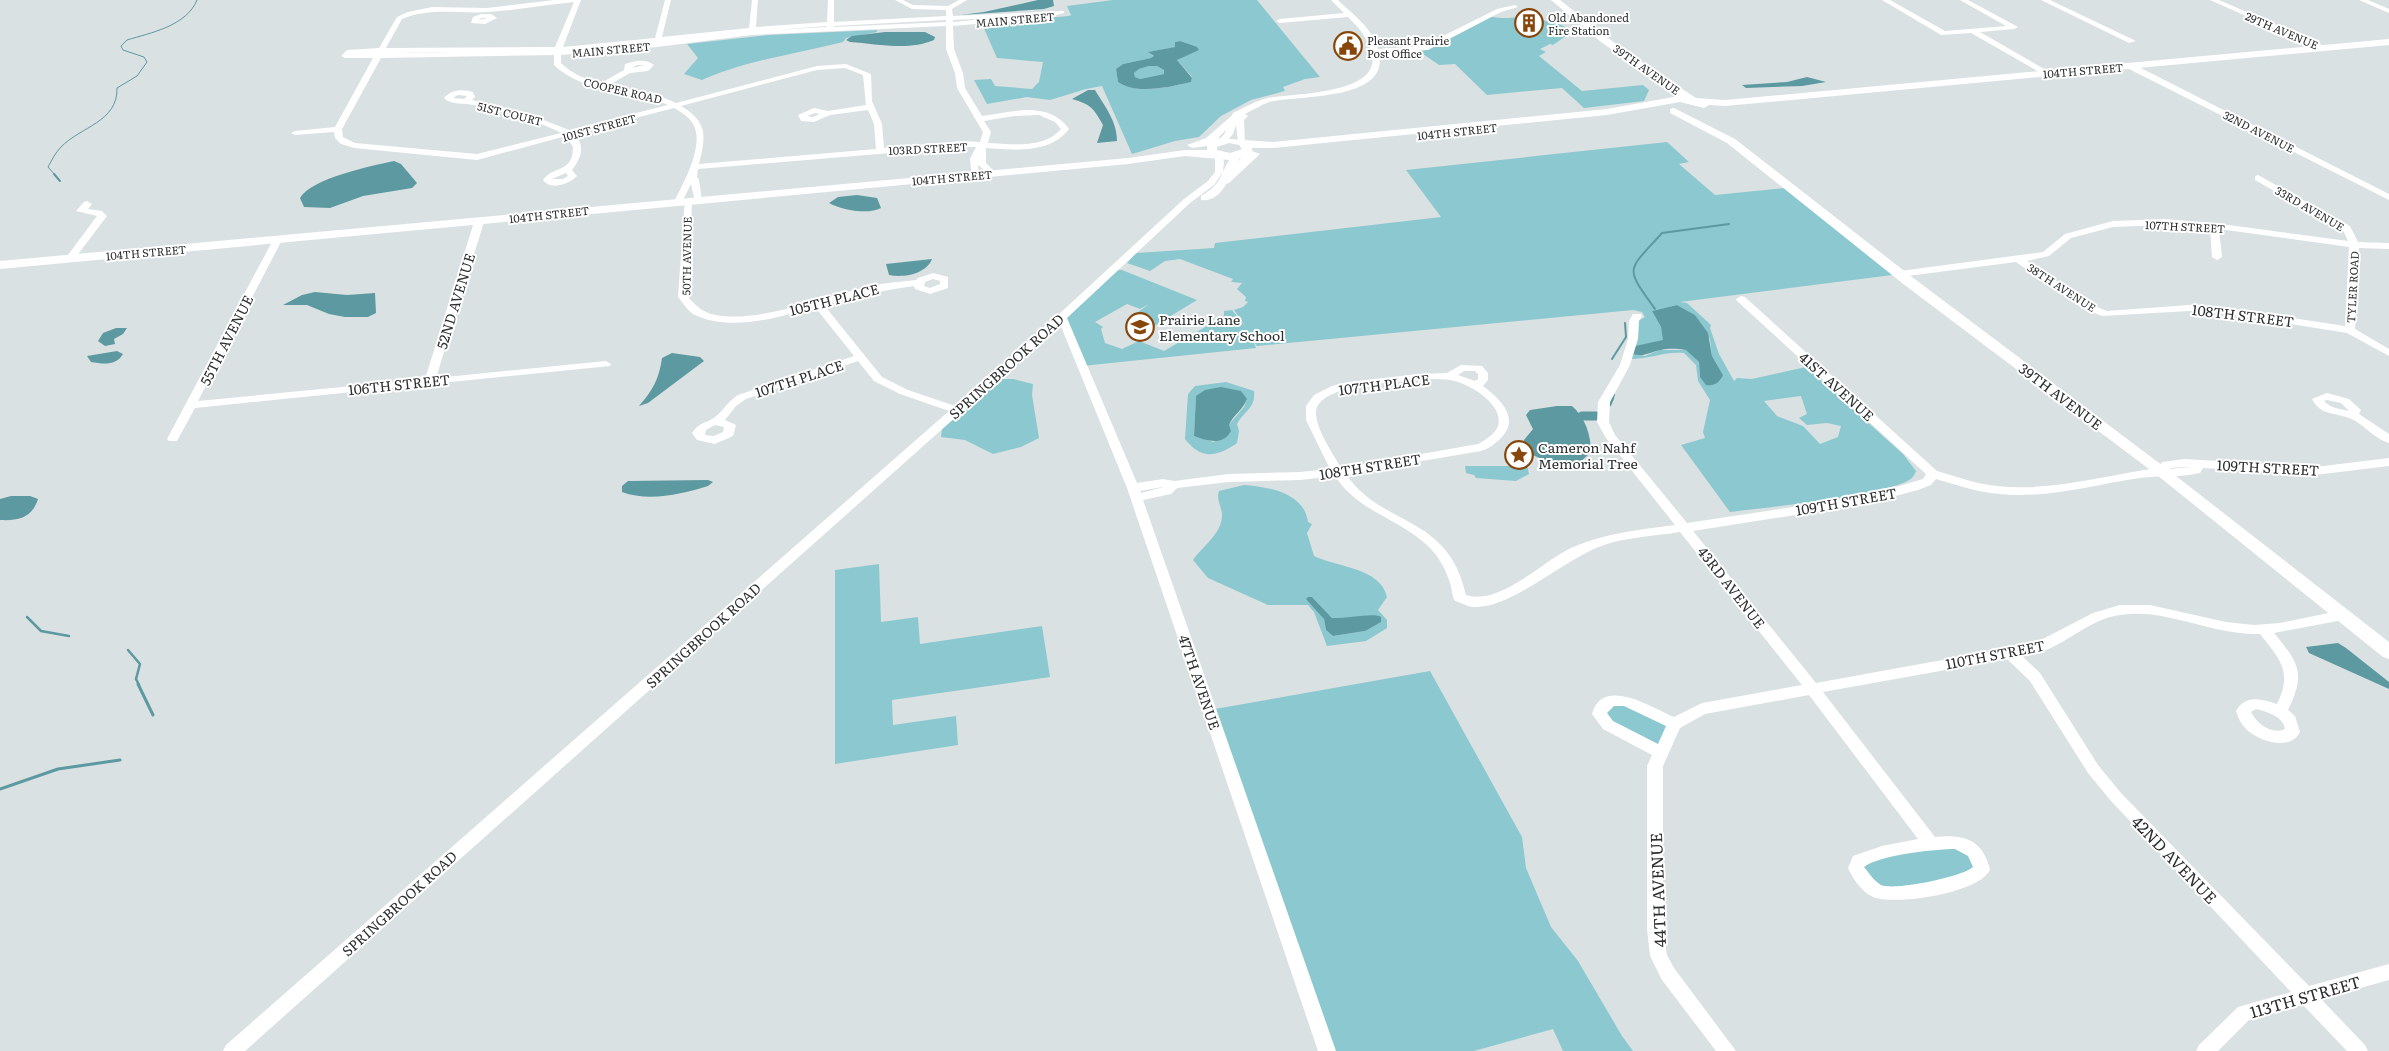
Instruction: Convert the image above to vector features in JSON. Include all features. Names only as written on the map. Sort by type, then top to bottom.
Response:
[{"type":"main road","name":"39TH AVENUE","points":[[1546,0],[1642,71],[1704,105],[1706,121],[1726,134],[1731,141]]},
{"type":"main road","name":"39TH AVENUE","points":[[1554,0],[1669,93],[1671,106],[1731,141],[1900,274],[2162,472],[2389,652]]},
{"type":"main road","name":"104TH STREET","points":[[1098,163],[1202,143],[1222,141],[1242,149],[1258,152],[1671,106],[1694,100],[1724,103],[2389,42]]},
{"type":"main road","name":"104TH STREET","points":[[0,265],[1143,160],[1185,153],[1217,154],[1273,145],[1671,106],[1686,114],[1704,112],[1732,104],[1776,98]]},
{"type":"main road","points":[[1202,143],[1210,140],[1236,115]]},
{"type":"main road","points":[[1217,154],[1211,148],[1222,141]]},
{"type":"main road","points":[[1225,181],[1247,158],[1258,152]]},
{"type":"street","points":[[296,133],[338,133],[395,22],[409,14],[440,7],[487,13],[577,0],[558,51]]},
{"type":"street","points":[[657,43],[668,0]]},
{"type":"street","points":[[752,31],[755,0]]},
{"type":"street","points":[[830,27],[831,0]]},
{"type":"street","points":[[898,0],[912,7],[948,8],[964,0]]},
{"type":"street","points":[[1325,0],[1375,52],[1425,48],[1499,10],[1514,7]]},
{"type":"street","points":[[1334,0],[1373,42],[1375,52]]},
{"type":"street","points":[[1886,0],[1944,32],[1973,32],[2014,27],[1964,0]]},
{"type":"street","points":[[2044,0],[2132,42]]},
{"type":"street","name":"29TH AVENUE","points":[[2213,0],[2325,48]]},
{"type":"street","points":[[2362,0],[2389,11]]},
{"type":"street","points":[[948,8],[950,49],[959,73],[961,88],[987,132],[982,145],[974,157],[975,174]]},
{"type":"street","name":"MAIN STREET","points":[[381,52],[488,56],[657,43],[752,31],[949,22],[1044,16],[1062,12],[949,22]]},
{"type":"street","points":[[1280,22],[1348,15]]},
{"type":"street","points":[[1973,32],[2049,74]]},
{"type":"street","name":"COOPER ROAD","points":[[558,51],[557,62],[564,71],[578,79],[651,94],[677,106],[692,117],[699,130],[692,178],[695,180],[688,201]]},
{"type":"street","name":"SPRINGBROOK ROAD","points":[[1236,115],[1257,103],[1339,91],[1362,83],[1373,73],[1378,61],[1375,52]]},
{"type":"street","name":"101ST STREET","points":[[338,133],[344,142],[354,145],[418,150],[477,158],[817,68],[834,66],[858,68],[867,75],[870,106]]},
{"type":"street","name":"32ND AVENUE","points":[[2130,66],[2387,194]]},
{"type":"street","points":[[603,85],[628,71]]},
{"type":"street","name":"SPRINGBROOK ROAD","points":[[1171,217],[1211,194],[1225,181],[1230,162],[1242,149],[1240,120],[1250,111],[1282,98]]},
{"type":"street","name":"51ST COURT","points":[[466,101],[548,122],[570,134]]},
{"type":"street","points":[[828,113],[870,106],[878,124],[880,150]]},
{"type":"street","name":"103RD STREET","points":[[694,167],[962,144],[1029,146],[1045,144],[1055,140],[1065,129],[1061,121],[1045,113],[1009,115],[980,120]]},
{"type":"street","points":[[1222,141],[1229,134],[1236,115]]},
{"type":"street","points":[[568,170],[577,156],[578,149],[570,134]]},
{"type":"street","points":[[982,145],[982,164],[992,173]]},
{"type":"street","name":"SPRINGBROOK ROAD","points":[[232,1051],[957,410],[1216,177],[1220,162],[1217,154]]},
{"type":"street","name":"COOPER ROAD","points":[[688,201],[688,180],[692,178]]},
{"type":"street","name":"33RD AVENUE","points":[[2258,178],[2347,228],[2354,245]]},
{"type":"street","name":"50TH AVENUE","points":[[688,201],[684,297],[686,302],[695,310],[713,318],[750,318]]},
{"type":"street","points":[[70,259],[102,216],[98,213],[81,211],[87,204]]},
{"type":"street","name":"52ND AVENUE","points":[[430,380],[479,222]]},
{"type":"street","name":"107TH STREET","points":[[1900,274],[2046,254],[2068,236],[2113,224],[2164,222],[2214,226],[2354,245],[2389,246]]},
{"type":"street","points":[[2214,226],[2217,257]]},
{"type":"street","name":"55TH AVENUE","points":[[173,439],[277,240]]},
{"type":"street","name":"TYLER ROAD","points":[[2350,330],[2354,245]]},
{"type":"street","name":"38TH AVENUE","points":[[2018,259],[2086,306],[2106,314]]},
{"type":"street","name":"105TH PLACE","points":[[750,318],[884,286],[919,283]]},
{"type":"street","name":"41ST AVENUE","points":[[1740,299],[1933,474]]},
{"type":"street","points":[[817,303],[878,379],[904,392],[957,410]]},
{"type":"street","name":"108TH STREET","points":[[2106,314],[2208,309],[2350,330]]},
{"type":"street","name":"47TH AVENUE","points":[[1062,316],[1134,493],[1327,1051]]},
{"type":"street","name":"43RD AVENUE","points":[[1637,316],[1634,321],[1634,339],[1626,362],[1604,402],[1602,422],[1610,436],[1812,688],[1930,843]]},
{"type":"street","points":[[2350,330],[2389,353]]},
{"type":"street","name":"107TH PLACE","points":[[718,421],[732,404],[742,397],[860,358]]},
{"type":"street","name":"106TH STREET","points":[[192,405],[606,364]]},
{"type":"street","points":[[1449,377],[1462,368],[1478,368],[1483,373],[1483,380],[1476,386]]},
{"type":"street","name":"107TH PLACE","points":[[1460,598],[1455,576],[1433,543],[1351,490],[1338,472],[1310,420],[1310,409],[1318,397],[1346,386],[1414,378],[1449,377],[1476,386]]},
{"type":"street","name":"108TH STREET","points":[[1134,493],[1167,491],[1174,485],[1229,478],[1300,476],[1338,472],[1481,447],[1495,439],[1503,431],[1505,422],[1500,408],[1476,386]]},
{"type":"street","points":[[2353,415],[2389,439]]},
{"type":"street","name":"109TH STREET","points":[[1460,598],[1476,604],[1490,601],[1510,592],[1574,552],[1604,540],[1684,526],[1865,500],[1914,487],[1927,482],[1933,474],[1978,488],[2029,491],[2162,472],[2177,473],[2196,470],[2199,464],[2315,471],[2389,462]]},
{"type":"street","name":"110TH STREET","points":[[1674,724],[1702,709],[2038,648],[2058,640],[2086,621],[2104,613],[2123,610],[2159,613],[2240,629],[2264,630],[2343,615]]},
{"type":"street","points":[[2264,630],[2290,665],[2294,675],[2289,696],[2280,712]]},
{"type":"street","name":"42ND AVENUE","points":[[2010,653],[2035,678],[2093,769],[2116,797],[2359,1051]]},
{"type":"street","points":[[1611,701],[1626,702],[1674,724],[1657,759],[1608,724],[1600,716],[1600,710],[1611,701]]},
{"type":"street","name":"44TH AVENUE","points":[[1657,759],[1655,929],[1659,956],[1668,974],[1727,1051]]},
{"type":"street","points":[[1955,842],[1972,848],[1980,859],[1982,870],[1972,877],[1904,894],[1889,894],[1876,890],[1862,878],[1856,868],[1859,861],[1877,853],[1930,843],[1955,842]]},
{"type":"street","name":"113TH STREET","points":[[2206,1051],[2244,1014],[2389,972]]},
{"type":"shaded area","points":[[1038,0],[1053,0],[1054,6],[1044,9],[961,15],[984,12]]},
{"type":"shaded area","points":[[1113,0],[1257,0],[1320,77],[1305,79],[1283,87],[1285,91],[1251,100],[1221,116],[1199,137],[1175,141],[1132,154],[1102,86],[1050,100],[1027,97],[987,104],[974,80],[991,79],[995,86],[1032,89],[1039,82],[1043,62],[997,58],[982,24],[1069,16],[1071,15],[1067,6]],"holes":[[[1180,41],[1198,49],[1177,60],[1192,77],[1191,82],[1153,89],[1134,88],[1118,82],[1116,69],[1123,64],[1154,57],[1149,52],[1176,47],[1175,42]]]},
{"type":"shaded area","points":[[1489,16],[1532,18],[1568,28],[1573,31],[1553,45],[1550,44],[1540,49],[1546,52],[1539,56],[1582,91],[1643,85],[1649,90],[1644,101],[1584,108],[1562,88],[1487,95],[1455,64],[1439,65],[1416,49],[1425,48]]},
{"type":"shaded area","points":[[877,30],[877,32],[846,38],[843,42],[736,67],[702,80],[684,74],[698,58],[687,44],[768,35]]},
{"type":"shaded area","points":[[885,32],[925,32],[935,37],[934,40],[924,43],[904,46],[850,42],[846,40],[852,36]]},
{"type":"shaded area","points":[[1180,41],[1197,47],[1199,50],[1177,60],[1192,78],[1191,82],[1163,88],[1143,89],[1125,86],[1118,82],[1116,69],[1123,64],[1151,58],[1154,56],[1148,52],[1175,47],[1175,42]],"holes":[[[1157,66],[1164,70],[1164,74],[1140,79],[1135,77],[1134,73],[1139,69]]]},
{"type":"shaded area","points":[[1157,66],[1164,70],[1164,74],[1140,79],[1135,77],[1134,73],[1139,69]]},
{"type":"shaded area","points":[[1807,77],[1826,82],[1802,86],[1746,88],[1742,85],[1787,82]]},
{"type":"shaded area","points":[[1088,90],[1095,90],[1106,108],[1115,127],[1117,141],[1097,143],[1103,125],[1100,119],[1094,110],[1072,99]]},
{"type":"shaded area","points":[[1667,142],[1689,162],[1679,164],[1715,195],[1785,188],[1900,274],[1680,302],[1687,303],[1711,325],[1710,328],[1719,354],[1734,381],[1737,378],[1752,379],[1806,367],[1903,454],[1916,471],[1914,475],[1900,484],[1880,490],[1796,504],[1730,512],[1681,445],[1705,438],[1703,432],[1710,400],[1698,381],[1696,365],[1684,353],[1669,353],[1627,359],[1629,352],[1645,356],[1659,350],[1687,350],[1699,362],[1700,377],[1723,375],[1712,356],[1710,339],[1695,315],[1677,305],[1652,311],[1661,327],[1664,340],[1635,346],[1638,321],[1645,317],[1642,312],[1633,310],[1257,346],[1253,341],[1256,348],[1082,366],[1062,317],[1117,270],[1122,270],[1197,300],[1151,328],[1130,318],[1149,304],[1140,309],[1127,304],[1095,322],[1103,327],[1101,329],[1105,343],[1122,349],[1139,341],[1164,351],[1224,316],[1224,311],[1232,310],[1246,327],[1234,310],[1243,307],[1248,302],[1245,301],[1246,297],[1237,289],[1242,283],[1231,282],[1233,279],[1180,259],[1165,261],[1150,271],[1127,263],[1136,253],[1214,248],[1215,243],[1441,217],[1406,170]],"holes":[[[1801,396],[1807,414],[1799,418],[1807,425],[1827,423],[1841,426],[1838,437],[1820,444],[1803,426],[1777,416],[1764,401]]]},
{"type":"shaded area","points":[[394,161],[401,164],[417,183],[412,188],[363,196],[330,208],[304,207],[300,198],[317,184],[343,174]]},
{"type":"shaded area","points":[[857,195],[877,198],[881,208],[869,211],[855,211],[829,203],[838,197]]},
{"type":"shaded area","points":[[932,259],[920,271],[901,276],[889,275],[886,264]]},
{"type":"shaded area","points":[[315,292],[347,295],[375,293],[376,313],[368,317],[345,317],[329,314],[307,305],[283,305],[302,295]]},
{"type":"shaded area","points":[[1677,305],[1695,315],[1708,333],[1712,356],[1723,375],[1720,380],[1712,385],[1706,385],[1700,377],[1699,362],[1686,350],[1668,349],[1642,355],[1629,352],[1635,346],[1663,340],[1661,327],[1652,311]]},
{"type":"shaded area","points":[[116,328],[127,328],[123,334],[114,339],[115,344],[105,346],[98,341],[103,333]]},
{"type":"shaded area","points":[[117,351],[123,354],[117,361],[109,363],[91,362],[87,356]]},
{"type":"shaded area","points":[[672,353],[700,357],[704,361],[648,403],[639,406],[655,384],[662,358]]},
{"type":"shaded area","points":[[1000,379],[1013,379],[1033,384],[1032,395],[1039,438],[1021,447],[993,454],[965,440],[941,437],[942,429]]},
{"type":"shaded area","points":[[1226,382],[1254,391],[1253,402],[1237,424],[1239,431],[1237,443],[1230,448],[1216,453],[1203,453],[1191,446],[1185,439],[1188,394],[1195,386]],"holes":[[[1196,396],[1247,399],[1244,407],[1214,442],[1194,436]]]},
{"type":"shaded area","points":[[1221,387],[1241,391],[1247,399],[1229,425],[1231,431],[1224,439],[1214,441],[1194,436],[1196,396],[1205,390]]},
{"type":"shaded area","points":[[1572,406],[1577,410],[1584,421],[1590,439],[1591,452],[1576,466],[1557,466],[1524,451],[1524,440],[1533,429],[1526,415],[1530,410]]},
{"type":"shaded area","points":[[1518,463],[1527,465],[1529,474],[1516,481],[1476,478],[1474,475],[1466,473],[1465,466],[1508,466]]},
{"type":"shaded area","points":[[708,480],[713,482],[708,486],[665,496],[632,495],[622,492],[622,486],[628,481]]},
{"type":"shaded area","points":[[1244,485],[1264,487],[1284,493],[1300,504],[1308,522],[1312,524],[1307,533],[1314,556],[1367,574],[1383,587],[1387,597],[1378,610],[1387,620],[1387,628],[1366,641],[1327,646],[1314,612],[1308,605],[1268,605],[1208,578],[1193,560],[1212,539],[1219,527],[1222,514],[1218,499],[1219,491]],"holes":[[[1312,597],[1332,618],[1347,619],[1361,616],[1365,631],[1333,636],[1326,630],[1324,619]]]},
{"type":"shaded area","points":[[11,496],[30,496],[38,499],[32,510],[24,517],[13,520],[0,520],[0,499]]},
{"type":"shaded area","points":[[879,564],[881,622],[918,617],[920,644],[1042,626],[1050,677],[892,700],[893,725],[956,716],[958,745],[835,764],[835,570]]},
{"type":"shaded area","points":[[1312,597],[1332,618],[1372,615],[1381,617],[1381,622],[1365,631],[1333,636],[1326,630],[1324,619],[1306,599]]},
{"type":"shaded area","points":[[2338,643],[2389,682],[2389,689],[2309,653],[2306,647]]},
{"type":"shaded area","points":[[1430,671],[1522,837],[1526,868],[1551,927],[1578,961],[1622,1036],[1633,1051],[1563,1051],[1553,1029],[1474,1051],[1327,1051],[1209,710]]},
{"type":"shaded area","points":[[1611,701],[1674,724],[1660,752],[1608,725],[1600,710]]},
{"type":"shaded area","points":[[1955,842],[1980,859],[1972,877],[1877,890],[1859,861]]},
{"type":"waterway","points":[[55,175],[48,167],[59,149],[105,116],[116,99],[117,88],[137,76],[147,62],[144,57],[123,50],[121,46],[127,40],[157,31],[177,22],[192,9],[197,0]]},
{"type":"waterway","points":[[54,174],[60,181]]},
{"type":"waterway","points":[[1655,309],[1634,276],[1636,263],[1642,255],[1662,233],[1729,224]]},
{"type":"waterway","points":[[1612,359],[1626,337],[1625,323]]},
{"type":"waterway","points":[[1612,399],[1614,395]]},
{"type":"waterway","points":[[1610,405],[1613,398]]},
{"type":"waterway","points":[[1582,416],[1596,416]]},
{"type":"waterway","points":[[27,617],[41,631],[69,636]]},
{"type":"waterway","points":[[128,650],[140,664],[136,679],[139,685]]},
{"type":"waterway","points":[[138,684],[153,715]]},
{"type":"waterway","points":[[0,789],[58,769],[120,760]]},
{"type":"place","name":"Old Abandoned Fire Station","points":[[1529,23]]},
{"type":"place","name":"Pleasant Prairie Post Office","points":[[1348,46]]},
{"type":"place","name":"Prairie Lane Elementary School","points":[[1140,327]]},
{"type":"place","name":"Cameron Nahf Memorial Tree","points":[[1519,455]]}]
